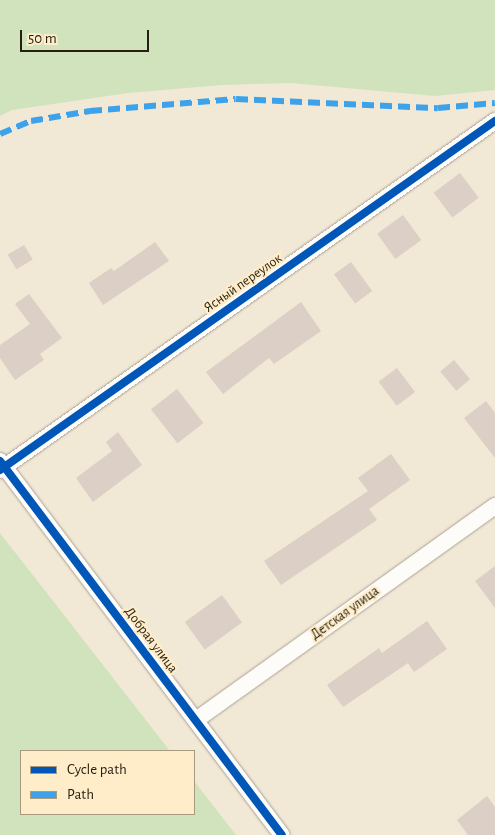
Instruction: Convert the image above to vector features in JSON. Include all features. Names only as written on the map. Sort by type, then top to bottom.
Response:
[{"type":"street","name":"Ясный переулок","points":[[2,466],[495,121]]},
{"type":"street","name":"Добрая улица","points":[[2,466],[282,835]]},
{"type":"street","name":"Детская улица","points":[[196,720],[495,506]]},
{"type":"green space","points":[[0,0],[495,0],[495,90],[435,96],[291,83],[222,85],[128,93],[12,110],[0,116]]},
{"type":"green space","points":[[0,533],[169,750],[20,750],[20,815],[195,815],[195,782],[236,835],[0,835]]},
{"type":"building","points":[[460,173],[479,198],[452,218],[434,193]]},
{"type":"building","points":[[403,215],[421,240],[395,259],[377,234]]},
{"type":"building","points":[[155,242],[169,261],[103,305],[89,283],[111,268],[114,271]]},
{"type":"building","points":[[24,245],[33,260],[16,269],[8,255]]},
{"type":"building","points":[[351,262],[372,291],[355,303],[334,274]]},
{"type":"building","points":[[29,294],[62,338],[40,354],[44,360],[15,380],[0,358],[0,345],[30,324],[15,304]]},
{"type":"building","points":[[301,302],[321,331],[274,364],[269,358],[223,394],[206,372]]},
{"type":"building","points":[[454,360],[470,379],[456,391],[440,372]]},
{"type":"building","points":[[397,368],[415,392],[397,406],[379,382]]},
{"type":"building","points":[[177,389],[203,423],[177,443],[151,409]]},
{"type":"building","points":[[486,401],[495,413],[495,458],[464,418]]},
{"type":"building","points":[[118,432],[142,465],[93,502],[76,478],[112,451],[106,442]]},
{"type":"building","points":[[391,454],[410,480],[369,509],[377,520],[281,585],[264,561],[368,491],[358,478]]},
{"type":"building","points":[[495,566],[495,608],[475,581]]},
{"type":"building","points":[[222,595],[242,623],[205,650],[185,622]]},
{"type":"building","points":[[427,621],[447,649],[414,672],[408,663],[343,707],[327,685],[379,648],[382,653]]},
{"type":"building","points":[[487,796],[495,807],[495,835],[468,835],[457,820]]},
{"type":"marked path","points":[[0,134],[31,121],[90,111],[236,99],[438,108],[495,103]]},
{"type":"cycle path","points":[[0,470],[495,121]]},
{"type":"cycle path","points":[[0,461],[282,835]]}]
